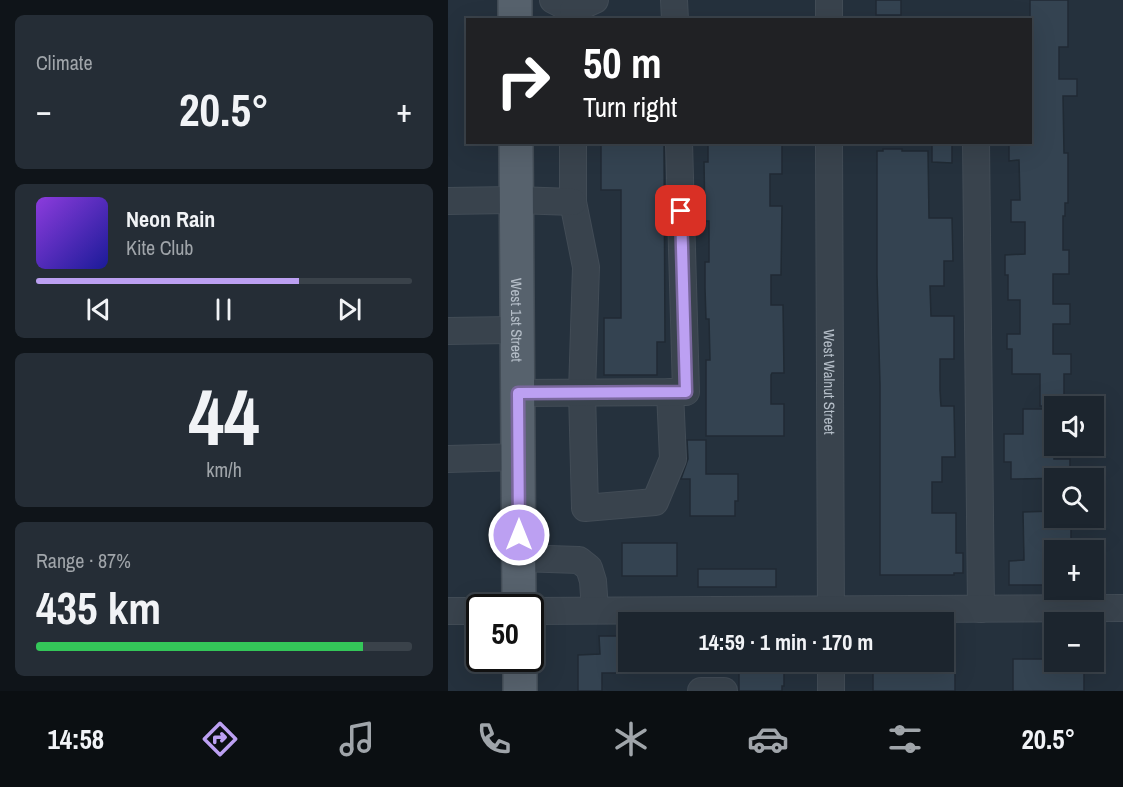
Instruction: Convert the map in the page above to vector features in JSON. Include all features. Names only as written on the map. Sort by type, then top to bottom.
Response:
[{"type":"main road","points":[[515,0],[515,18]]},
{"type":"main road","name":"West 1st Street","points":[[516,144],[519,594]]},
{"type":"main road","points":[[520,672],[520,691]]},
{"type":"street","points":[[674,0],[675,18]]},
{"type":"street","points":[[829,0],[829,18]]},
{"type":"street","points":[[573,144],[573,202],[586,267],[582,392],[585,508],[655,502],[673,459],[678,392],[679,144]]},
{"type":"street","name":"West Walnut Street","points":[[829,144],[831,612]]},
{"type":"street","points":[[976,144],[981,609]]},
{"type":"street","points":[[448,201],[573,202]]},
{"type":"street","points":[[448,331],[517,330]]},
{"type":"street","points":[[518,393],[678,392]]},
{"type":"street","points":[[448,459],[518,458]]},
{"type":"street","points":[[519,558],[578,560],[589,568],[593,581],[595,610]]},
{"type":"street","points":[[917,612],[1123,608]]},
{"type":"street","points":[[448,611],[466,611]]},
{"type":"street","points":[[544,611],[674,612]]},
{"type":"street","points":[[831,672],[831,691]]},
{"type":"street","points":[[701,691],[724,691]]},
{"type":"building","points":[[876,0],[901,0],[901,15],[876,15]]},
{"type":"building","points":[[1030,0],[1068,0],[1068,47],[1059,47],[1059,79],[1077,79],[1077,96],[1063,96],[1064,153],[1068,153],[1068,203],[1065,203],[1065,216],[1063,216],[1063,250],[1069,250],[1069,274],[1053,274],[1053,304],[1070,304],[1070,324],[1053,324],[1053,354],[1071,354],[1071,374],[1064,374],[1064,396],[1044,396],[1044,406],[1040,406],[1040,374],[1012,374],[1012,349],[1007,349],[1007,334],[1020,334],[1020,300],[1008,300],[1005,255],[1025,254],[1025,222],[1011,222],[1011,200],[1020,200],[1019,160],[1009,161],[1009,144],[1032,144],[1032,18],[1030,18]]},
{"type":"building","points":[[601,144],[664,144],[665,342],[657,342],[657,375],[604,375],[604,318],[621,318],[621,190],[601,190]]},
{"type":"building","points":[[708,144],[782,144],[782,174],[770,174],[770,206],[782,206],[781,275],[771,275],[771,305],[783,305],[784,373],[772,373],[771,375],[771,404],[784,404],[784,436],[706,436],[706,360],[710,360],[709,319],[706,319],[705,262],[709,262],[709,221],[705,221],[704,162],[708,162]]},
{"type":"building","points":[[932,144],[952,144],[952,163],[932,162]]},
{"type":"building","points":[[883,149],[928,151],[929,218],[952,218],[953,261],[944,261],[944,286],[930,286],[931,316],[954,316],[954,359],[940,359],[940,390],[941,406],[954,406],[955,457],[942,457],[942,482],[932,482],[932,513],[956,513],[956,553],[963,553],[963,573],[954,573],[954,575],[880,575],[877,151],[883,151]]},
{"type":"building","points":[[1023,409],[1044,409],[1044,456],[1054,456],[1054,459],[1070,459],[1070,468],[1044,468],[1044,478],[1011,479],[1011,462],[1004,462],[1004,434],[1023,434]]},
{"type":"building","points":[[687,440],[706,440],[706,474],[738,474],[738,501],[735,501],[735,516],[690,516],[690,479],[681,479],[688,459]]},
{"type":"building","points":[[1044,511],[1044,528],[1071,528],[1071,540],[1044,540],[1044,585],[1009,585],[1009,561],[1024,560],[1023,512]]},
{"type":"building","points":[[622,543],[677,543],[677,576],[622,576]]},
{"type":"building","points":[[698,569],[776,569],[776,587],[698,587]]},
{"type":"building","points":[[599,636],[618,636],[618,672],[628,673],[602,673],[602,691],[578,691],[578,655],[600,654]]},
{"type":"building","points":[[1013,659],[1044,659],[1044,672],[1084,673],[1084,691],[1013,691]]},
{"type":"building","points":[[955,662],[955,691],[873,691],[873,672],[954,672]]},
{"type":"building","points":[[739,672],[784,672],[782,691],[739,691]]},
{"type":"route","points":[[519,535],[518,393],[686,392],[681,211]]}]
